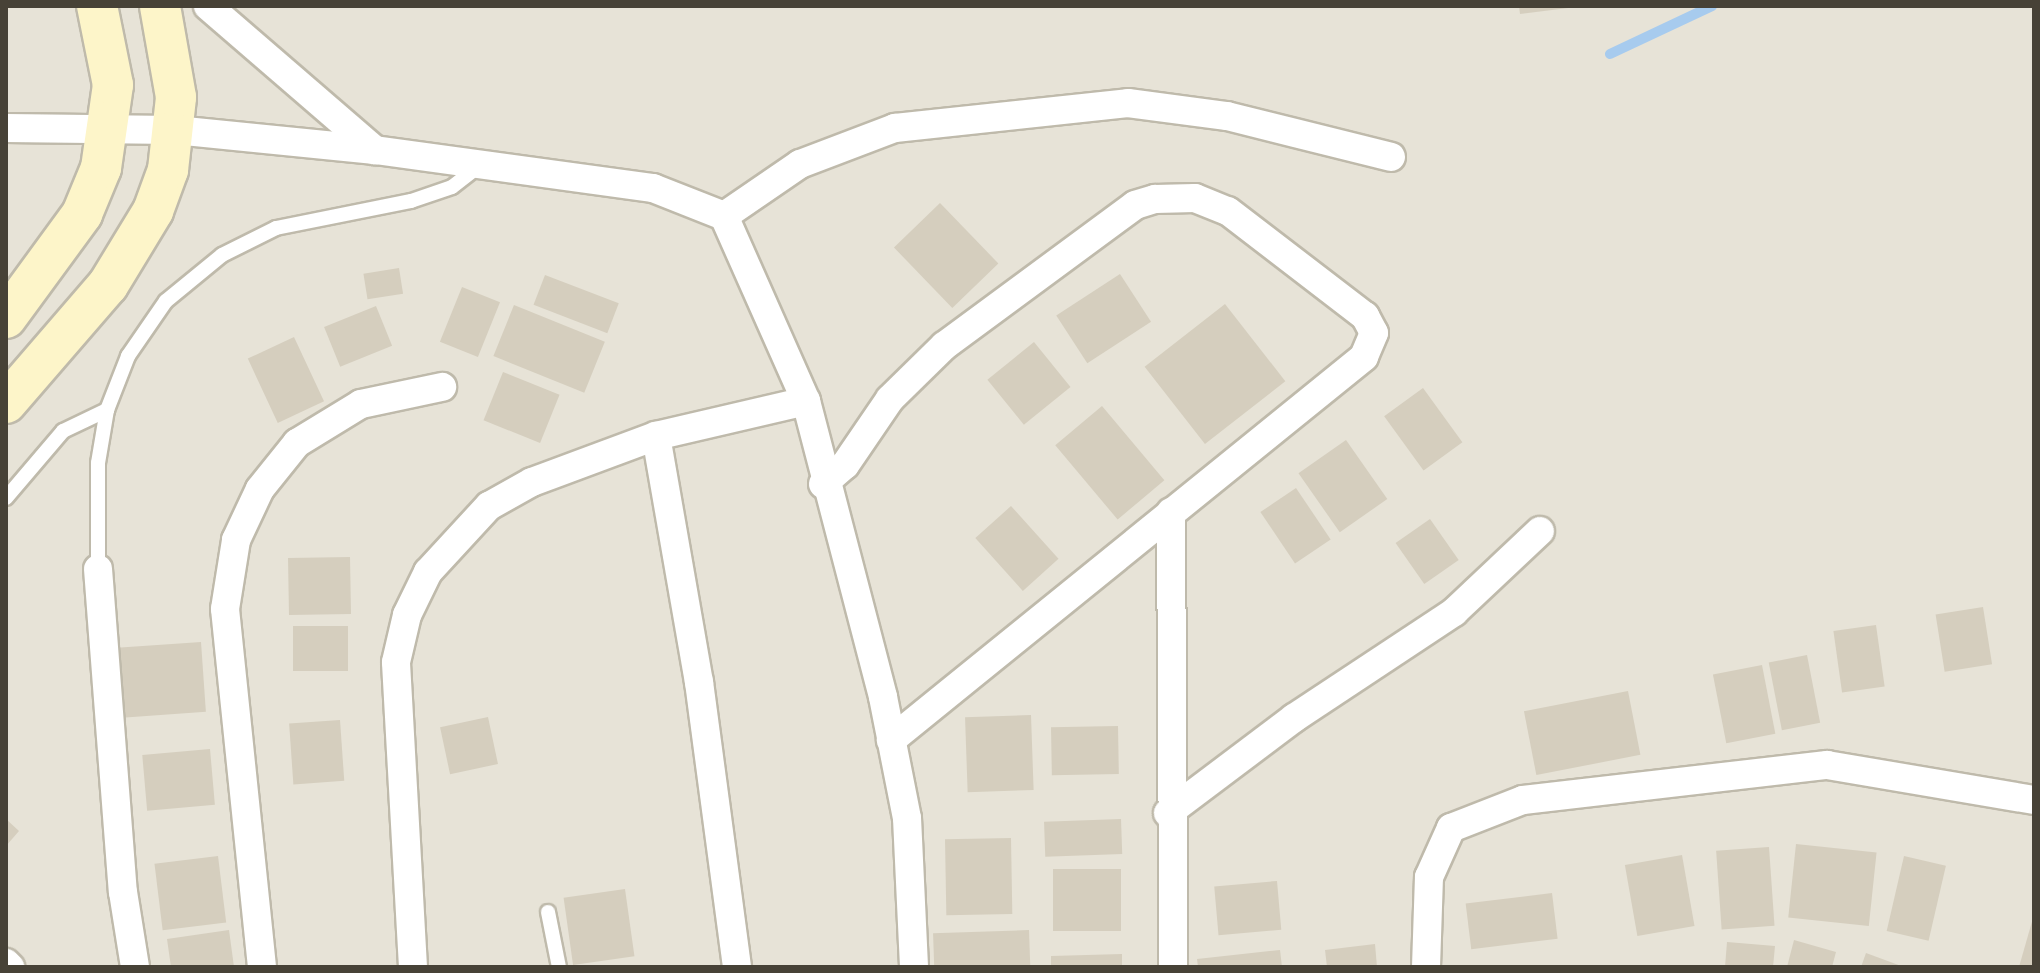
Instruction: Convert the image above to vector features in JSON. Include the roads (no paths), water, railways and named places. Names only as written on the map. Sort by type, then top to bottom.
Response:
[{"type":"main road","points":[[6,318],[82,214],[110,128],[113,85],[97,6]]},
{"type":"main road","points":[[6,403],[131,253],[158,197],[175,130],[174,59],[160,6]]},
{"type":"street","points":[[208,6],[375,150]]},
{"type":"street","points":[[724,216],[800,164],[895,128],[1128,103],[1227,116],[1391,157]]},
{"type":"street","points":[[6,128],[175,130],[375,150],[653,188],[724,216],[806,401],[823,484],[891,740],[915,894],[914,967]]},
{"type":"street","points":[[823,484],[845,465],[890,399],[944,346],[1135,205],[1177,196],[1228,211],[1365,316],[1374,333],[1364,357],[891,740]]},
{"type":"street","points":[[262,967],[225,609],[236,540],[260,489],[297,443],[361,404],[442,387]]},
{"type":"street","points":[[413,967],[396,662],[407,615],[428,572],[489,506],[532,482],[656,436],[806,401]]},
{"type":"street","points":[[656,436],[699,682],[737,967]]},
{"type":"street","points":[[1171,512],[1168,813],[1173,967]]},
{"type":"street","points":[[1168,813],[1294,718],[1454,612],[1540,531]]},
{"type":"street","points":[[98,569],[123,892],[135,967]]},
{"type":"street","points":[[1426,967],[1429,877],[1451,828],[1523,800],[1827,765],[2034,800]]},
{"type":"lane","points":[[98,569],[98,463],[107,410],[144,330],[166,301],[222,255],[291,224],[452,187],[481,165]]},
{"type":"lane","points":[[6,498],[63,431],[107,410]]},
{"type":"lane","points":[[548,912],[559,967]]},
{"type":"waterway","points":[[1610,54],[1712,6]]}]
